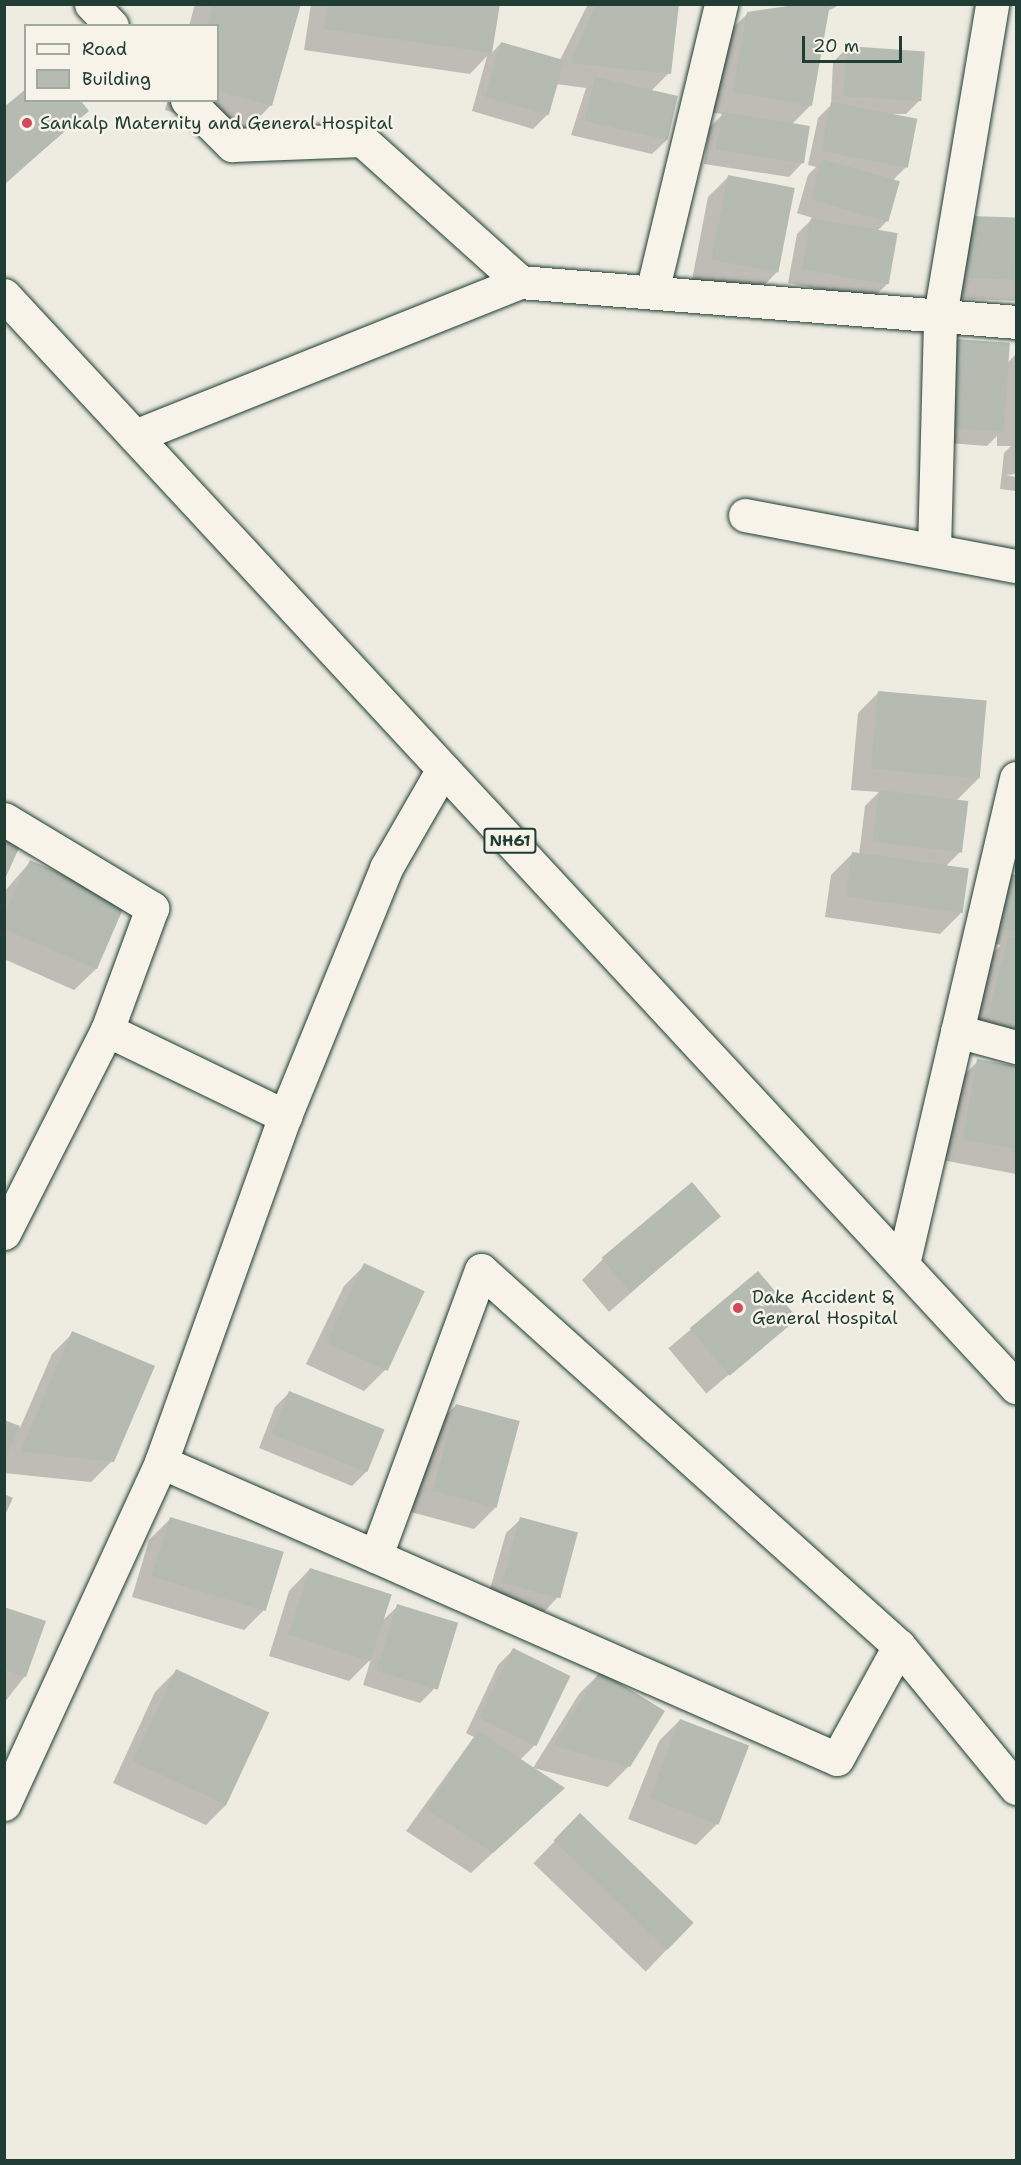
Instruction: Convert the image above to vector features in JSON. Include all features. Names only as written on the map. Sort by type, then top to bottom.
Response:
[{"type":"street","points":[[91,4],[110,24]]},
{"type":"street","points":[[652,292],[721,4]]},
{"type":"street","points":[[934,550],[940,316],[992,4]]},
{"type":"street","points":[[189,102],[232,145],[362,140],[520,282]]},
{"type":"street","points":[[135,436],[520,282],[1017,322]]},
{"type":"street","name":"NH61","points":[[4,295],[1017,1387]]},
{"type":"street","points":[[745,515],[1017,566]]},
{"type":"street","points":[[4,1804],[161,1462],[285,1116],[386,868],[443,769]]},
{"type":"street","points":[[903,1264],[1017,778]]},
{"type":"street","points":[[4,819],[152,908],[107,1030],[4,1233]]},
{"type":"street","points":[[107,1030],[285,1116]]},
{"type":"street","points":[[957,1031],[1017,1047]]},
{"type":"street","points":[[375,1556],[481,1270],[899,1646],[1017,1788]]},
{"type":"street","points":[[161,1462],[837,1759],[899,1646]]},
{"type":"building","points":[[213,4],[301,4],[272,106],[219,91],[219,24],[208,24]]},
{"type":"building","points":[[328,4],[500,4],[492,53],[324,29]]},
{"type":"building","points":[[596,4],[679,4],[671,74],[570,63]]},
{"type":"building","points":[[802,4],[830,4],[812,106],[733,92],[747,12]]},
{"type":"building","points":[[501,42],[564,60],[549,115],[485,97]]},
{"type":"building","points":[[847,46],[925,51],[921,101],[844,96]]},
{"type":"building","points":[[595,77],[678,96],[668,140],[585,121]]},
{"type":"building","points":[[24,91],[24,102],[82,102],[89,111],[4,183],[4,107]]},
{"type":"building","points":[[831,102],[917,119],[908,168],[821,151]]},
{"type":"building","points":[[722,112],[810,126],[804,163],[716,150]]},
{"type":"building","points":[[822,159],[900,181],[888,222],[810,199]]},
{"type":"building","points":[[728,175],[795,188],[778,272],[712,259]]},
{"type":"building","points":[[970,216],[1016,218],[1014,280],[968,278]]},
{"type":"building","points":[[811,218],[898,233],[889,284],[802,269]]},
{"type":"building","points":[[955,339],[1010,343],[1004,432],[949,428]]},
{"type":"building","points":[[878,691],[987,700],[980,778],[871,769]]},
{"type":"building","points":[[879,790],[968,801],[962,853],[873,842]]},
{"type":"building","points":[[4,839],[20,846],[4,881]]},
{"type":"building","points":[[852,852],[969,868],[963,913],[846,897]]},
{"type":"building","points":[[30,860],[126,902],[97,969],[4,929],[4,916]]},
{"type":"building","points":[[1012,874],[1016,875],[1016,932],[1001,929]]},
{"type":"building","points":[[1008,937],[1016,939],[1016,1022],[988,1016]]},
{"type":"building","points":[[977,1059],[1016,1066],[1016,1149],[963,1139]]},
{"type":"building","points":[[692,1182],[721,1216],[631,1292],[602,1258]]},
{"type":"building","points":[[364,1263],[425,1291],[388,1371],[327,1343]]},
{"type":"building","points":[[758,1271],[798,1318],[730,1376],[690,1328]]},
{"type":"building","points":[[72,1331],[155,1366],[114,1462],[21,1451]]},
{"type":"building","points":[[289,1391],[384,1430],[367,1472],[272,1434]]},
{"type":"building","points":[[456,1404],[520,1421],[496,1508],[433,1491]]},
{"type":"building","points":[[4,1420],[20,1426],[4,1462]]},
{"type":"building","points":[[4,1494],[13,1498],[4,1517]]},
{"type":"building","points":[[170,1517],[284,1552],[266,1611],[152,1576]]},
{"type":"building","points":[[520,1517],[578,1533],[560,1598],[502,1583]]},
{"type":"building","points":[[310,1568],[392,1595],[370,1661],[288,1635]]},
{"type":"building","points":[[397,1604],[458,1623],[438,1690],[377,1671]]},
{"type":"building","points":[[4,1607],[46,1621],[26,1677],[4,1669]]},
{"type":"building","points":[[513,1648],[571,1676],[536,1746],[479,1718]]},
{"type":"building","points":[[176,1669],[269,1713],[226,1805],[133,1761]]},
{"type":"building","points":[[600,1671],[665,1711],[630,1767],[553,1746]]},
{"type":"building","points":[[680,1719],[749,1746],[719,1825],[650,1798]]},
{"type":"building","points":[[478,1731],[565,1788],[493,1853],[426,1809]]},
{"type":"building","points":[[580,1813],[694,1923],[667,1950],[554,1840]]},
{"type":"place","name":"Sankalp Maternity and General Hospital","points":[[27,123]]},
{"type":"place","name":"Dake Accident & General Hospital","points":[[738,1308]]}]
